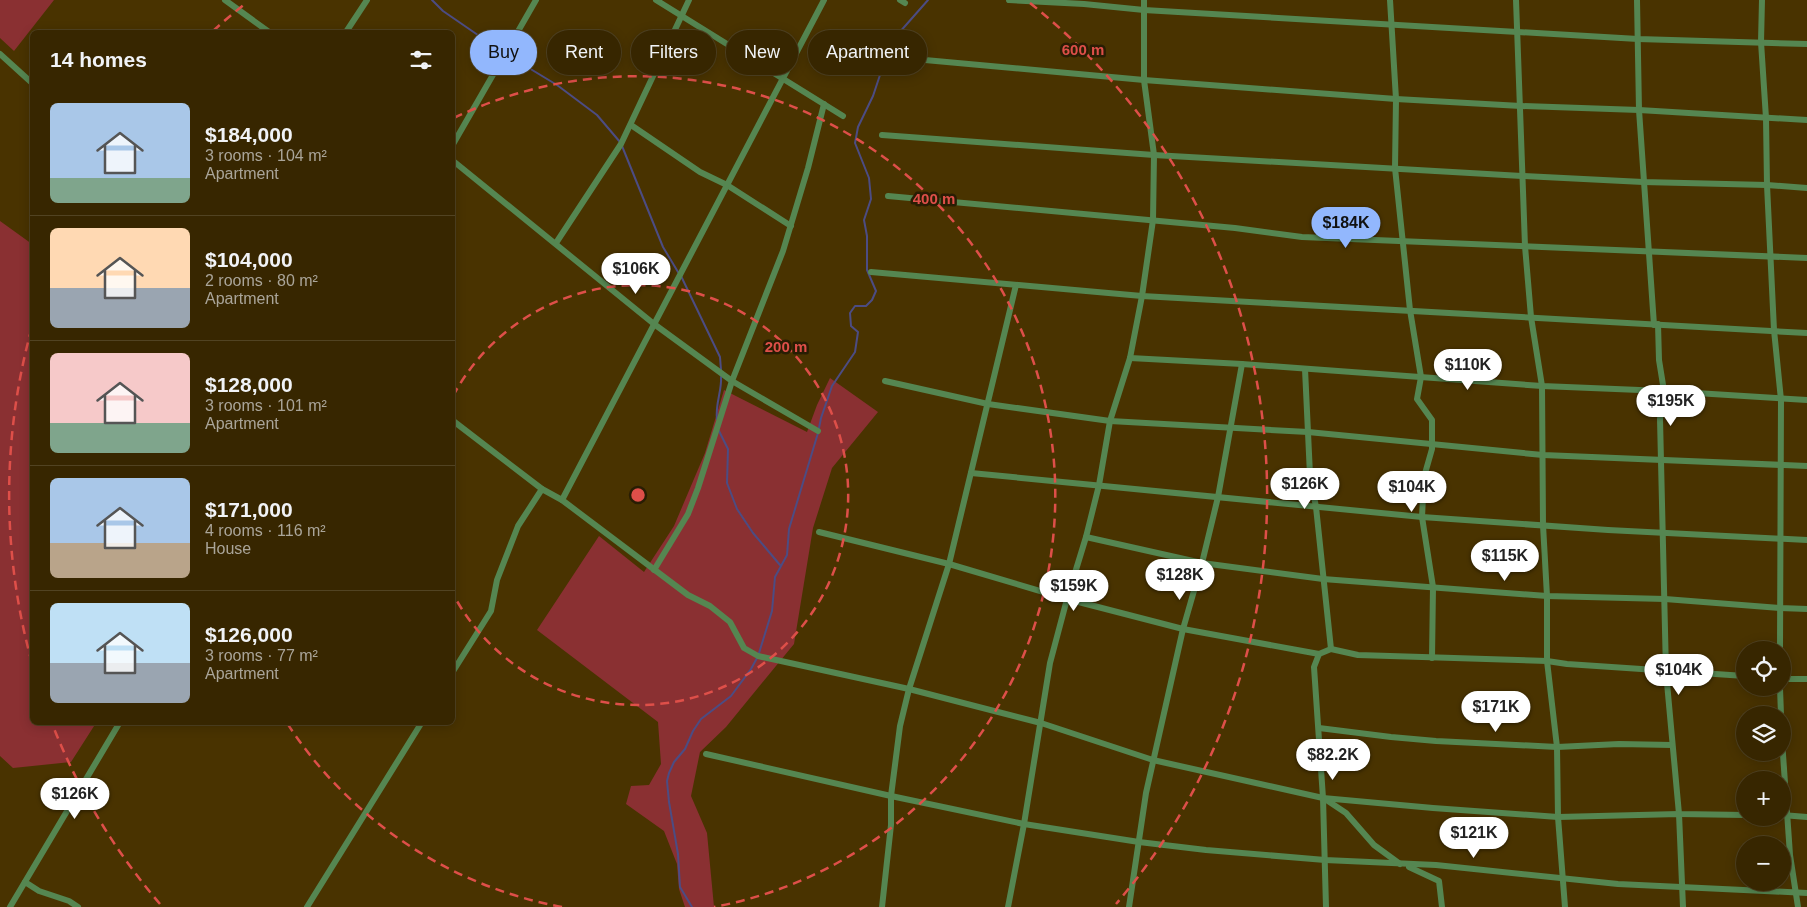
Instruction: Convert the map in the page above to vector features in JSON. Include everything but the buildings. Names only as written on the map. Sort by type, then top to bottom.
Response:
[{"type":"street","points":[[225,0],[266,30]]},
{"type":"street","points":[[347,30],[367,0]]},
{"type":"street","points":[[455,141],[536,0]]},
{"type":"street","points":[[656,0],[843,116]]},
{"type":"street","points":[[556,243],[622,144],[689,0]]},
{"type":"street","points":[[562,500],[824,0]]},
{"type":"street","points":[[1009,0],[1084,4],[1144,10],[1638,39],[1807,44]]},
{"type":"street","points":[[1008,907],[1024,824],[1050,663],[1086,537],[1099,485],[1110,420],[1130,358],[1142,296],[1153,220],[1154,155],[1144,80],[1144,0]]},
{"type":"street","points":[[1390,0],[1396,99],[1395,168],[1410,310],[1421,376],[1417,399],[1432,420],[1432,444],[1424,477],[1422,517],[1433,587],[1432,658]]},
{"type":"street","points":[[1516,0],[1525,246],[1531,317],[1542,386],[1543,525],[1547,596],[1547,661],[1557,747],[1558,817],[1565,907]]},
{"type":"street","points":[[1637,0],[1639,110],[1643,182],[1648,252],[1664,391],[1660,419],[1666,672],[1679,814],[1683,907]]},
{"type":"street","points":[[1762,0],[1761,42],[1766,118],[1766,185],[1774,330],[1781,400],[1780,641]]},
{"type":"street","points":[[0,54],[30,81]]},
{"type":"street","points":[[927,60],[1144,80],[1396,99],[1807,120]]},
{"type":"street","points":[[654,570],[688,514],[732,381],[783,251],[824,104]]},
{"type":"street","points":[[631,125],[700,172],[727,185],[791,226]]},
{"type":"street","points":[[882,135],[1154,155],[1522,176],[1807,188]]},
{"type":"street","points":[[455,162],[654,324],[732,381],[818,431]]},
{"type":"street","points":[[888,196],[1153,220],[1302,237],[1807,258]]},
{"type":"street","points":[[871,272],[1142,296],[1807,333]]},
{"type":"street","points":[[882,907],[890,834],[891,796],[900,726],[909,688],[949,564],[1016,285]]},
{"type":"street","points":[[1130,358],[1421,376],[1542,386],[1807,400]]},
{"type":"street","points":[[1129,907],[1146,793],[1183,629],[1202,564],[1218,497],[1242,364]]},
{"type":"street","points":[[1306,369],[1310,475],[1316,507],[1331,649]]},
{"type":"street","points":[[885,380],[988,404],[1110,420],[1308,432],[1543,455],[1807,466]]},
{"type":"street","points":[[455,422],[542,489],[562,500],[688,595],[710,606],[730,622],[744,648],[758,656],[909,688],[1041,723],[1153,760],[1323,798],[1558,817],[1736,814]]},
{"type":"street","points":[[971,473],[1422,517],[1807,540]]},
{"type":"street","points":[[455,668],[491,611],[497,580],[518,526],[542,489]]},
{"type":"street","points":[[819,532],[949,564],[1067,599],[1183,629],[1319,654],[1331,649],[1358,655],[1547,661],[1666,672],[1736,676]]},
{"type":"street","points":[[1086,537],[1202,564],[1323,580],[1547,596],[1665,599],[1807,609]]},
{"type":"street","points":[[1319,654],[1314,667],[1323,798],[1326,907]]},
{"type":"street","points":[[1791,679],[1807,679]]},
{"type":"street","points":[[10,907],[118,725]]},
{"type":"street","points":[[307,907],[420,725]]},
{"type":"street","points":[[1319,728],[1391,738],[1557,747],[1619,744],[1672,745]]},
{"type":"street","points":[[706,754],[1024,824],[1139,842],[1206,850],[1325,860],[1436,865],[1564,879],[1683,888],[1807,893]]},
{"type":"street","points":[[1783,761],[1790,855],[1798,907]]},
{"type":"street","points":[[1323,798],[1346,813],[1374,846],[1400,864],[1416,869],[1439,881],[1442,907]]},
{"type":"street","points":[[1791,816],[1807,817]]},
{"type":"street","points":[[25,882],[39,891],[69,900],[78,907]]},
{"type":"shaded area","points":[[0,0],[54,0],[14,51],[0,38]]},
{"type":"shaded area","points":[[0,221],[30,243],[30,725],[95,725],[71,762],[13,768],[0,756]]},
{"type":"shaded area","points":[[830,378],[878,412],[832,468],[813,528],[794,644],[726,727],[700,752],[691,796],[707,833],[714,907],[685,907],[679,889],[677,864],[664,831],[626,804],[631,786],[649,785],[661,764],[658,722],[537,630],[599,536],[644,572],[674,526],[705,453],[724,390],[807,432]]},
{"type":"waterway","points":[[432,0],[443,11],[504,53],[557,85],[597,115],[620,142]]},
{"type":"waterway","points":[[819,428],[832,386],[855,352],[858,332],[851,326],[850,313],[855,306],[866,306],[872,300],[876,291],[867,270],[867,236],[864,220],[871,199],[869,178],[855,143],[858,127],[873,96],[891,42],[928,0]]},
{"type":"waterway","points":[[622,146],[663,247],[678,272]]},
{"type":"waterway","points":[[681,276],[720,357],[721,370]]},
{"type":"waterway","points":[[717,419],[721,377]]},
{"type":"waterway","points":[[719,431],[728,449],[727,483],[737,509],[753,533],[780,565]]},
{"type":"waterway","points":[[759,653],[772,611],[775,577],[787,555],[789,529],[818,433]]},
{"type":"waterway","points":[[692,907],[680,887],[678,854],[669,802],[667,781],[669,773],[674,762],[685,749],[701,719],[731,696],[757,658]]}]
